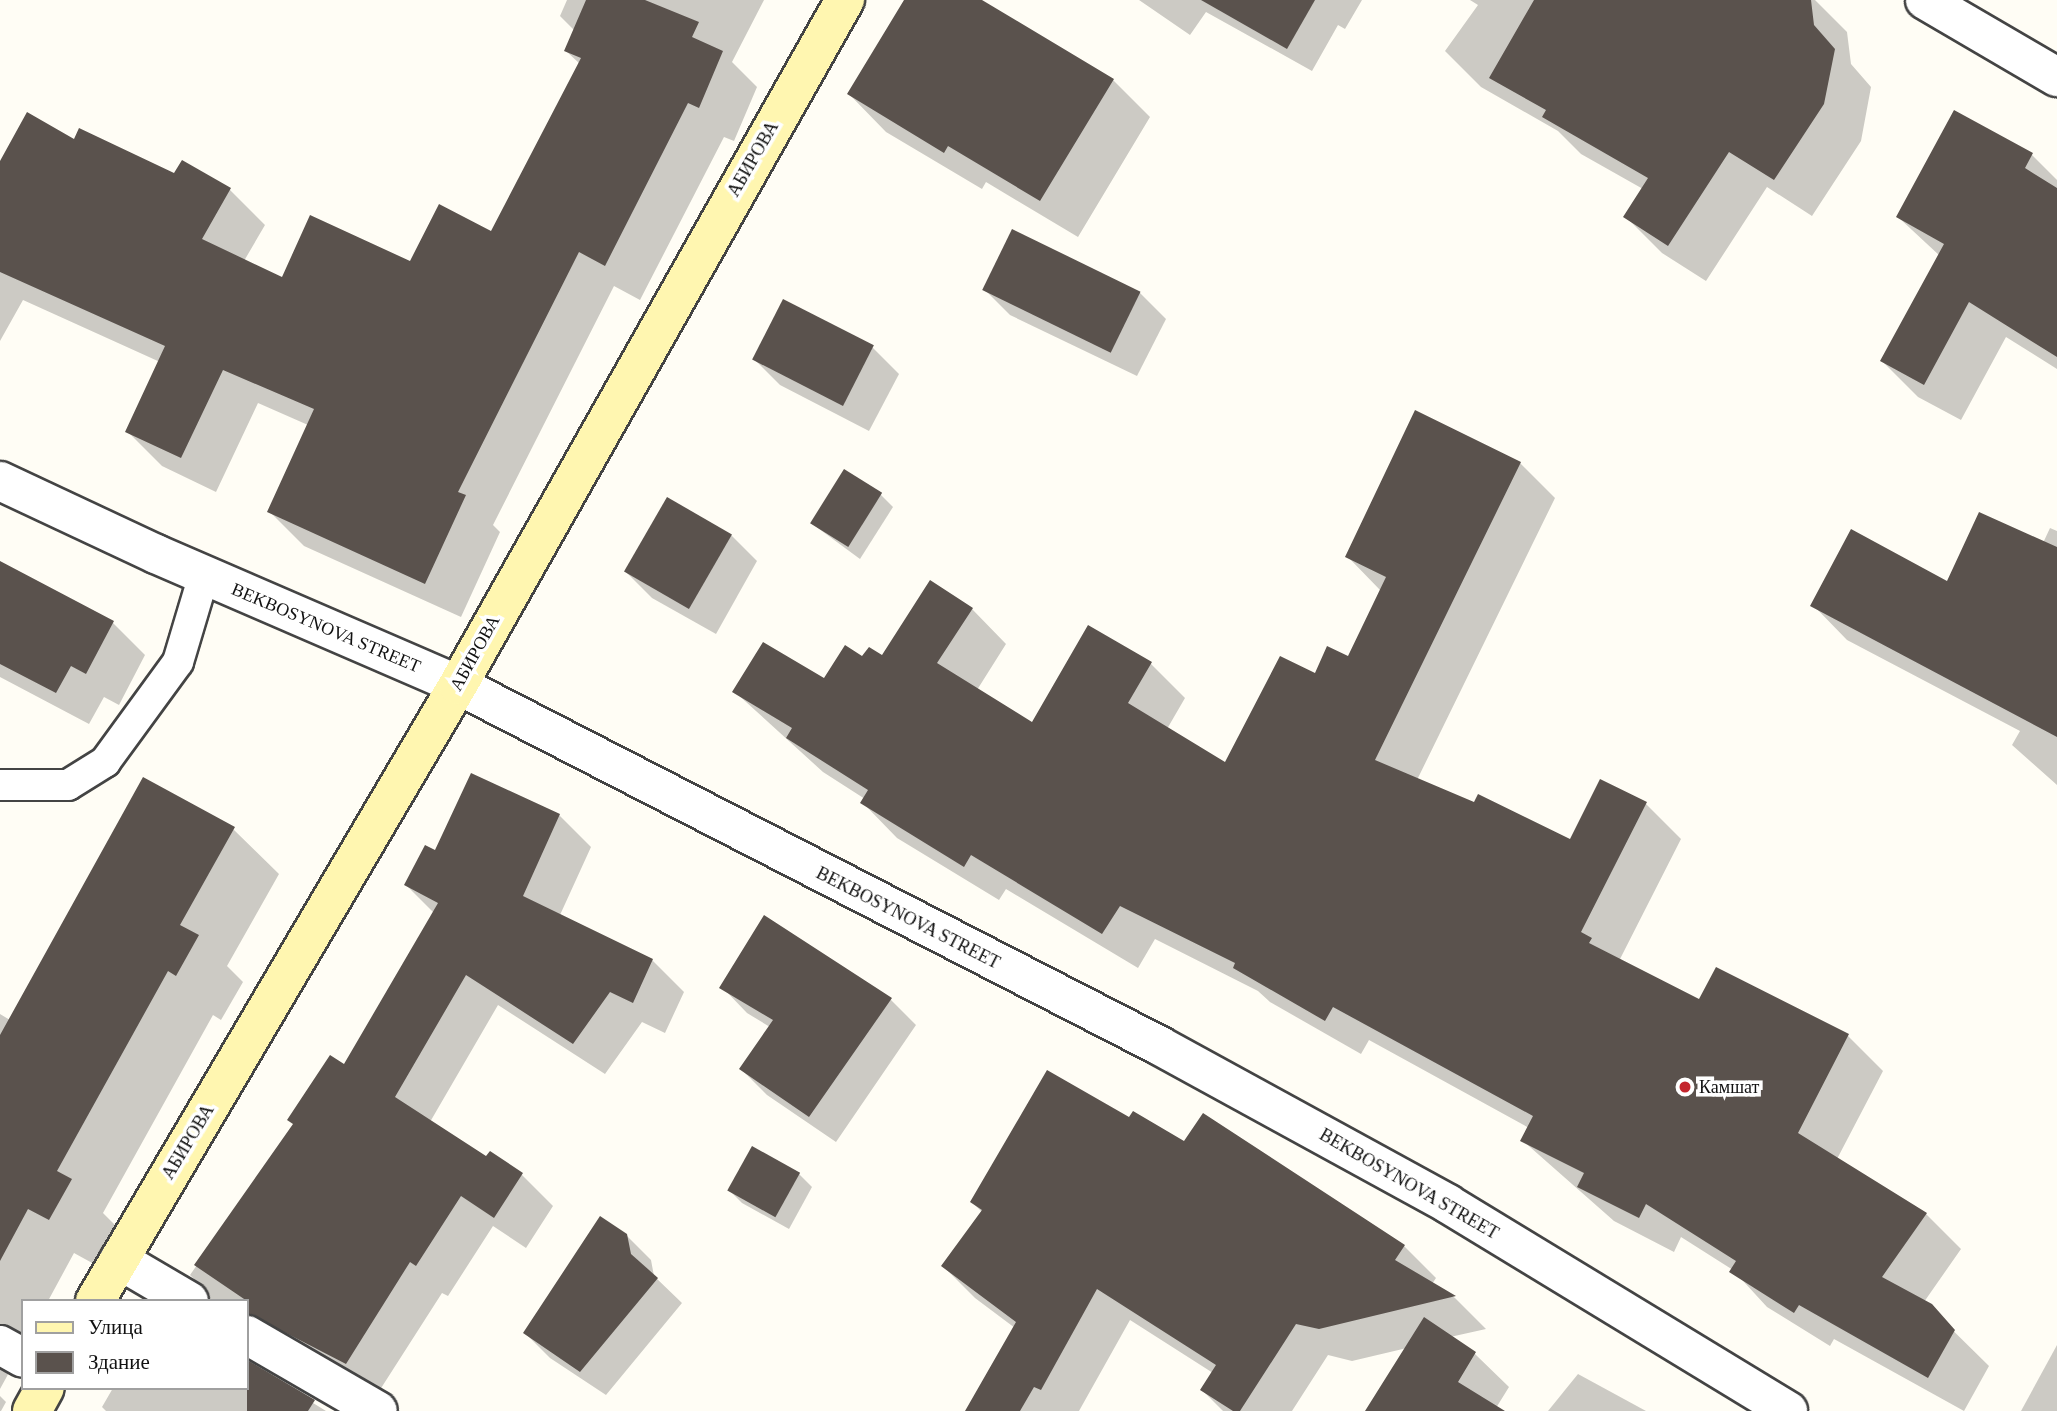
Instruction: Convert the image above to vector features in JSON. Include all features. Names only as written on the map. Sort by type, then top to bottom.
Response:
[{"type":"street","name":"АБИРОВА","points":[[96,1299],[458,684],[845,0]]},
{"type":"street","points":[[1925,0],[2057,77]]},
{"type":"street","name":"BEKBOSYNOVA STREET","points":[[0,481],[204,575],[458,684],[1172,1053],[1448,1204],[1788,1411]]},
{"type":"street","points":[[119,1259],[186,1299]]},
{"type":"street","points":[[248,1336],[378,1411]]},
{"type":"street","points":[[0,1345],[21,1357]]},
{"type":"lane","points":[[0,785],[68,785],[105,762],[178,662],[204,575]]},
{"type":"building","points":[[586,0],[645,0],[699,22],[692,37],[723,51],[699,108],[688,103],[605,266],[579,252],[458,492],[466,495],[425,584],[267,512],[314,409],[223,370],[181,458],[125,432],[165,346],[0,272],[0,161],[27,112],[74,139],[79,128],[174,173],[182,160],[231,188],[202,239],[282,277],[310,215],[410,261],[439,204],[491,231],[581,58],[564,51]]},
{"type":"building","points":[[904,0],[982,0],[1114,79],[1040,201],[948,146],[944,153],[847,94]]},
{"type":"building","points":[[1201,0],[1315,0],[1287,49]]},
{"type":"building","points":[[1534,0],[1811,0],[1814,25],[1835,49],[1824,104],[1774,180],[1729,152],[1668,246],[1623,217],[1648,178],[1542,117],[1546,110],[1489,78]]},
{"type":"building","points":[[1954,110],[2033,153],[2025,168],[2057,188],[2057,357],[1969,302],[1924,385],[1880,361],[1944,244],[1896,217]]},
{"type":"building","points":[[1012,229],[1141,292],[1111,353],[982,290]]},
{"type":"building","points":[[783,299],[874,345],[843,406],[752,360]]},
{"type":"building","points":[[1415,410],[1521,462],[1375,760],[1474,802],[1478,794],[1570,839],[1600,779],[1647,802],[1581,932],[1592,938],[1589,943],[1699,999],[1716,967],[1849,1034],[1798,1133],[1927,1213],[1882,1277],[1932,1304],[1955,1330],[1928,1378],[1799,1305],[1794,1313],[1729,1272],[1736,1261],[1646,1204],[1639,1218],[1577,1187],[1584,1173],[1520,1141],[1533,1116],[1333,1007],[1325,1021],[1233,968],[1235,963],[1120,906],[1102,934],[971,855],[964,867],[860,803],[868,790],[786,738],[792,728],[732,692],[763,642],[824,678],[845,645],[862,656],[869,647],[882,655],[930,580],[973,608],[937,663],[1032,722],[1088,625],[1152,662],[1128,703],[1225,762],[1280,656],[1315,673],[1327,646],[1348,656],[1386,577],[1345,557]]},
{"type":"building","points":[[844,469],[882,493],[848,547],[810,523]]},
{"type":"building","points":[[667,497],[732,534],[689,609],[624,571]]},
{"type":"building","points":[[1979,512],[2057,547],[2057,737],[1810,606],[1851,529],[1947,581]]},
{"type":"building","points":[[0,561],[114,621],[86,674],[71,666],[56,693],[0,664]]},
{"type":"building","points":[[471,773],[560,814],[523,896],[653,959],[633,1003],[610,992],[573,1044],[466,975],[395,1097],[486,1156],[490,1151],[523,1173],[494,1218],[461,1196],[416,1266],[410,1262],[346,1364],[248,1314],[248,1299],[244,1299],[194,1265],[293,1124],[287,1120],[330,1055],[344,1064],[438,903],[404,885],[425,845],[435,850]]},
{"type":"building","points":[[143,777],[235,827],[180,925],[199,935],[176,976],[168,971],[57,1171],[72,1179],[49,1220],[28,1209],[0,1261],[0,1035]]},
{"type":"building","points":[[764,915],[892,998],[809,1117],[739,1069],[773,1020],[719,988]]},
{"type":"building","points":[[1047,1070],[1129,1117],[1133,1111],[1184,1141],[1203,1113],[1405,1245],[1395,1260],[1456,1296],[1319,1329],[1296,1324],[1240,1411],[1233,1411],[1200,1390],[1216,1365],[1097,1289],[1041,1390],[1034,1387],[1020,1411],[965,1411],[1016,1322],[941,1266],[982,1210],[970,1202]]},
{"type":"building","points":[[752,1146],[800,1173],[775,1217],[727,1191]]},
{"type":"building","points":[[600,1216],[627,1234],[631,1254],[658,1278],[580,1372],[523,1333]]},
{"type":"building","points":[[1424,1317],[1476,1352],[1458,1382],[1505,1411],[1365,1411]]},
{"type":"building","points":[[248,1361],[315,1400],[308,1411],[247,1411]]},
{"type":"place","name":"Камшат","points":[[1685,1087]]}]
